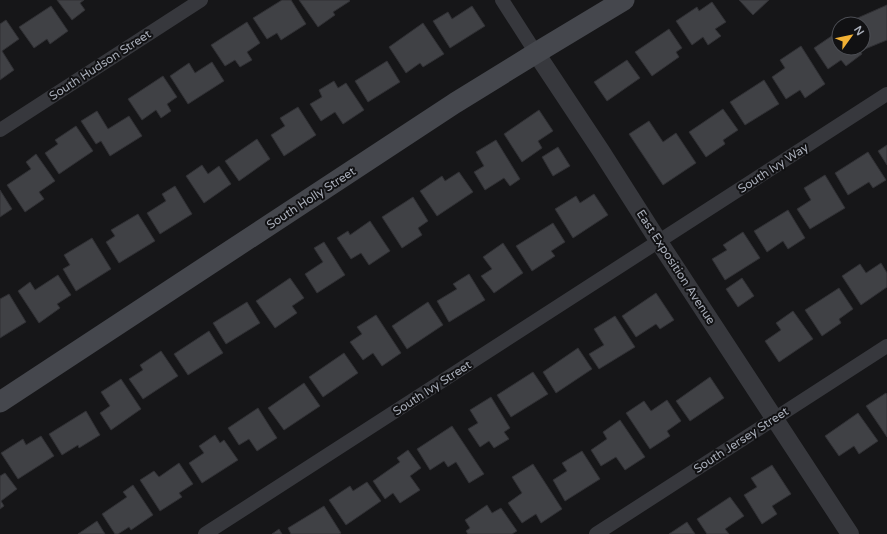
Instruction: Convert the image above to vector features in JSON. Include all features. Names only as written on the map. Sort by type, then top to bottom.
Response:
[{"type":"main road","name":"South Holly Street","points":[[0,402],[455,104],[624,0]]},
{"type":"street","name":"South Hudson Street","points":[[0,130],[201,0]]},
{"type":"street","name":"East Exposition Avenue","points":[[502,0],[850,534]]},
{"type":"street","name":"South Ivy Way","points":[[659,242],[887,94]]},
{"type":"street","name":"South Ivy Street","points":[[205,534],[659,242]]},
{"type":"street","name":"South Jersey Street","points":[[596,534],[887,346]]},
{"type":"building","points":[[57,0],[84,0],[80,3],[85,10],[72,20]]},
{"type":"building","points":[[282,0],[291,0],[306,24],[281,40],[277,33],[267,39],[253,18]]},
{"type":"building","points":[[299,0],[350,1],[333,12],[335,15],[318,27]]},
{"type":"building","points":[[739,0],[769,0],[753,15]]},
{"type":"building","points":[[712,2],[726,22],[715,29],[721,36],[708,45],[703,37],[692,45],[676,21],[697,7],[699,11]]},
{"type":"building","points":[[887,5],[887,40],[871,47],[871,16],[862,16]]},
{"type":"building","points":[[51,6],[68,31],[50,44],[47,39],[34,48],[19,27]]},
{"type":"building","points":[[472,6],[485,26],[450,48],[433,21],[448,12],[452,19]]},
{"type":"building","points":[[6,20],[19,39],[2,51],[14,70],[0,80],[0,24]]},
{"type":"building","points":[[247,22],[260,43],[247,52],[252,60],[240,67],[235,60],[225,66],[211,45]]},
{"type":"building","points":[[423,23],[444,54],[423,67],[420,63],[406,73],[389,47]]},
{"type":"building","points":[[669,29],[682,48],[676,52],[679,57],[652,76],[635,52]]},
{"type":"building","points":[[831,36],[831,56],[859,56],[846,66],[841,60],[828,69],[814,48]]},
{"type":"building","points":[[801,46],[825,84],[805,98],[800,90],[786,99],[772,77],[785,68],[780,60]]},
{"type":"building","points":[[627,60],[640,78],[607,101],[594,82]]},
{"type":"building","points":[[387,61],[400,82],[368,102],[355,81]]},
{"type":"building","points":[[212,62],[224,81],[188,104],[170,76],[189,63],[195,73]]},
{"type":"building","points":[[163,76],[177,97],[167,104],[171,111],[161,118],[156,110],[142,120],[128,99]]},
{"type":"building","points":[[764,80],[779,104],[745,125],[730,102]]},
{"type":"building","points":[[334,81],[338,88],[346,83],[364,110],[343,124],[335,112],[321,121],[310,104],[322,97],[319,90]]},
{"type":"building","points":[[298,107],[316,135],[284,156],[271,135],[285,126],[280,118]]},
{"type":"building","points":[[723,109],[738,130],[723,140],[725,144],[706,157],[689,132]]},
{"type":"building","points":[[539,110],[553,131],[538,141],[542,148],[522,162],[504,134]]},
{"type":"building","points":[[97,111],[108,129],[129,116],[142,136],[110,156],[101,141],[96,144],[81,121]]},
{"type":"building","points":[[649,121],[663,142],[676,133],[696,163],[663,185],[629,134]]},
{"type":"building","points":[[76,126],[93,151],[59,174],[45,153],[58,144],[55,140]]},
{"type":"building","points":[[257,139],[270,159],[239,181],[225,161]]},
{"type":"building","points":[[496,140],[520,179],[510,186],[504,178],[485,190],[474,172],[484,166],[476,152]]},
{"type":"building","points":[[887,145],[887,165],[878,151]]},
{"type":"building","points":[[558,147],[570,166],[553,176],[542,157]]},
{"type":"building","points":[[868,152],[886,180],[873,188],[869,182],[848,195],[835,173]]},
{"type":"building","points":[[36,154],[55,181],[39,192],[44,199],[25,212],[7,185],[31,169],[26,162]]},
{"type":"building","points":[[202,165],[208,174],[219,166],[231,184],[204,203],[186,176]]},
{"type":"building","points":[[459,172],[473,192],[437,216],[420,191],[442,176],[445,181]]},
{"type":"building","points":[[825,175],[845,208],[810,229],[797,209],[811,200],[804,188]]},
{"type":"building","points":[[175,186],[192,214],[160,234],[147,213],[166,201],[162,194]]},
{"type":"building","points":[[0,190],[12,209],[0,217]]},
{"type":"building","points":[[594,194],[608,215],[573,238],[555,209],[576,196],[580,203]]},
{"type":"building","points":[[413,197],[428,221],[418,228],[422,235],[402,248],[382,217]]},
{"type":"building","points":[[788,210],[805,238],[788,249],[783,241],[767,252],[754,231]]},
{"type":"building","points":[[138,214],[155,241],[119,263],[106,242],[115,236],[111,230]]},
{"type":"building","points":[[370,221],[390,251],[369,265],[361,253],[351,259],[337,238],[348,231],[350,235]]},
{"type":"building","points":[[553,223],[565,242],[551,251],[555,256],[532,271],[516,246]]},
{"type":"building","points":[[743,232],[760,258],[725,280],[712,259],[727,250],[723,245]]},
{"type":"building","points":[[92,238],[111,269],[76,291],[63,269],[70,265],[64,255]]},
{"type":"building","points":[[324,242],[345,275],[317,293],[305,274],[323,262],[314,248]]},
{"type":"building","points":[[503,243],[523,273],[494,293],[481,276],[492,269],[483,257]]},
{"type":"building","points":[[881,263],[887,273],[887,287],[861,305],[842,276],[860,264],[866,273]]},
{"type":"building","points":[[469,274],[485,300],[449,322],[437,301],[457,289],[453,284]]},
{"type":"building","points":[[58,275],[71,295],[57,304],[60,308],[39,323],[18,291],[30,282],[35,290]]},
{"type":"building","points":[[290,278],[304,298],[292,306],[297,313],[275,328],[256,301]]},
{"type":"building","points":[[742,278],[754,296],[738,307],[726,289]]},
{"type":"building","points":[[839,288],[853,309],[839,319],[841,323],[822,336],[805,310]]},
{"type":"building","points":[[656,293],[674,320],[660,329],[656,324],[636,337],[622,316]]},
{"type":"building","points":[[9,294],[26,322],[0,338],[0,299]]},
{"type":"building","points":[[247,302],[260,323],[226,344],[213,323]]},
{"type":"building","points":[[428,302],[443,325],[407,349],[392,326]]},
{"type":"building","points":[[793,311],[813,339],[779,362],[765,341],[781,330],[776,323]]},
{"type":"building","points":[[376,315],[401,353],[382,366],[373,353],[363,360],[350,342],[362,334],[357,327]]},
{"type":"building","points":[[615,316],[635,347],[599,369],[589,354],[604,345],[594,329]]},
{"type":"building","points":[[209,331],[223,353],[188,375],[174,354]]},
{"type":"building","points":[[578,348],[592,369],[556,393],[543,372]]},
{"type":"building","points":[[161,351],[178,376],[143,399],[129,379],[143,370],[140,365]]},
{"type":"building","points":[[344,353],[358,373],[323,397],[309,377]]},
{"type":"building","points":[[533,372],[548,394],[511,417],[497,395]]},
{"type":"building","points":[[710,377],[724,398],[690,421],[676,401]]},
{"type":"building","points":[[121,379],[141,409],[111,430],[100,413],[110,406],[101,392]]},
{"type":"building","points":[[304,383],[320,406],[284,430],[268,408]]},
{"type":"building","points":[[886,393],[887,395],[887,437],[866,406]]},
{"type":"building","points":[[491,397],[510,428],[504,432],[509,439],[494,448],[489,441],[480,447],[468,429],[478,423],[470,410]]},
{"type":"building","points":[[667,400],[681,421],[667,431],[670,436],[650,449],[626,413],[644,401],[651,411]]},
{"type":"building","points":[[258,408],[277,438],[257,451],[249,439],[239,445],[228,428]]},
{"type":"building","points":[[86,411],[100,435],[79,448],[78,445],[62,455],[49,434]]},
{"type":"building","points":[[858,413],[878,441],[859,454],[854,446],[839,456],[825,436]]},
{"type":"building","points":[[620,420],[645,457],[625,470],[616,457],[601,466],[591,450],[607,439],[603,432]]},
{"type":"building","points":[[452,426],[484,474],[469,483],[456,462],[448,467],[444,461],[430,470],[417,449]]},
{"type":"building","points":[[215,435],[220,443],[224,440],[238,460],[202,483],[189,463],[204,453],[199,446]]},
{"type":"building","points":[[41,436],[54,456],[18,479],[1,453],[23,439],[26,445]]},
{"type":"building","points":[[408,450],[421,468],[410,476],[420,490],[400,503],[393,493],[385,499],[373,481],[400,462],[397,458]]},
{"type":"building","points":[[582,451],[600,479],[565,501],[553,480],[567,471],[562,463]]},
{"type":"building","points":[[179,463],[193,484],[179,493],[182,497],[160,511],[140,480],[154,471],[159,477]]},
{"type":"building","points":[[533,464],[562,509],[541,523],[536,514],[522,523],[508,503],[522,493],[512,477]]},
{"type":"building","points":[[772,465],[791,494],[772,506],[777,514],[762,524],[744,495],[757,487],[751,478]]},
{"type":"building","points":[[5,473],[17,489],[1,501],[4,506],[0,509],[0,476]]},
{"type":"building","points":[[367,482],[381,501],[346,525],[329,500],[350,486],[353,491]]},
{"type":"building","points":[[133,485],[153,515],[131,530],[129,527],[118,534],[115,534],[102,514],[127,497],[123,492]]},
{"type":"building","points":[[730,497],[744,516],[725,529],[729,534],[707,534],[697,519]]},
{"type":"building","points":[[487,505],[492,513],[501,508],[517,531],[512,534],[468,534],[466,531],[470,528],[465,520]]},
{"type":"building","points":[[324,506],[341,533],[291,534],[288,528]]},
{"type":"building","points":[[97,521],[105,534],[78,534]]},
{"type":"building","points":[[687,522],[695,534],[669,534]]},
{"type":"building","points":[[279,529],[282,534],[272,534]]}]
